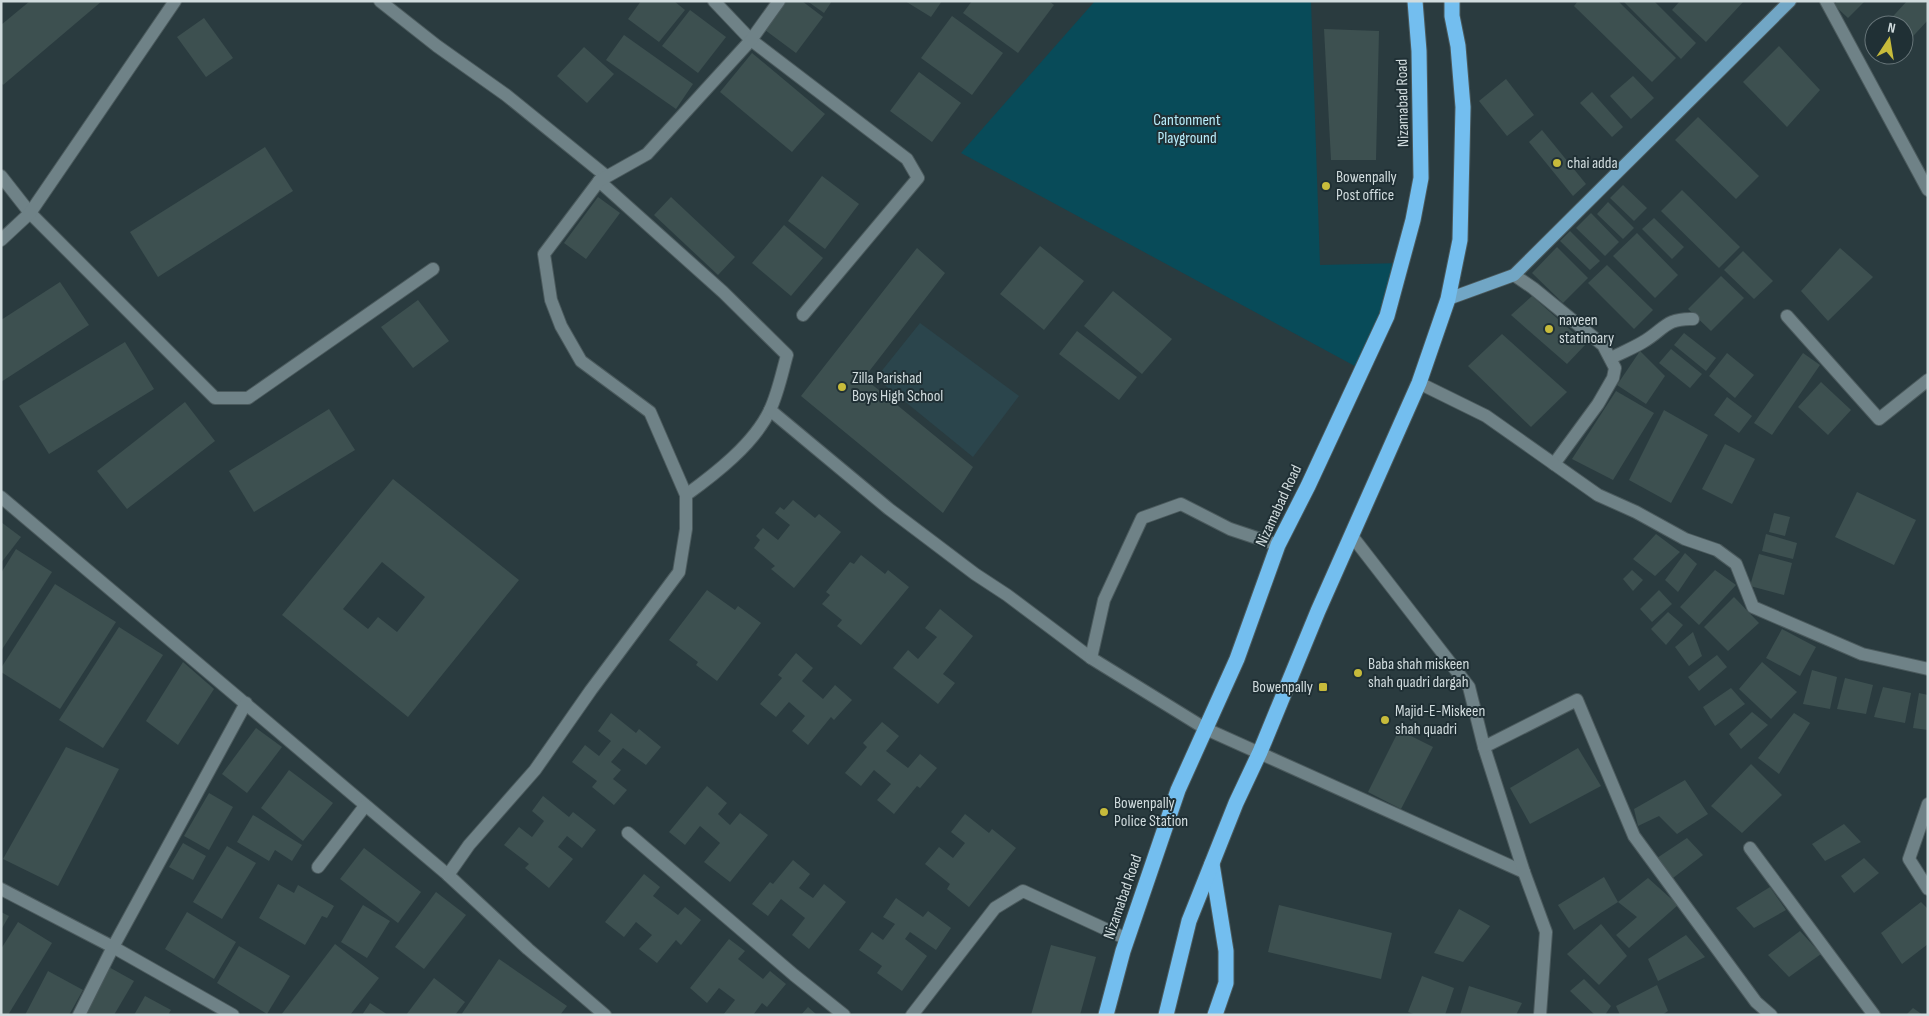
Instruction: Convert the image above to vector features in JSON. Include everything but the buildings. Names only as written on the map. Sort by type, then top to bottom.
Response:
[{"type":"highway","name":"Nizamabad Road","points":[[1106,1015],[1127,939],[1178,790],[1236,659],[1278,545],[1308,486],[1387,316],[1413,220],[1421,178],[1419,51],[1415,1]]},
{"type":"highway","points":[[1166,1015],[1189,921],[1212,862],[1318,611],[1419,383],[1448,299],[1460,240],[1462,192],[1463,107],[1458,46],[1452,8]]},
{"type":"highway","points":[[1212,862],[1226,950],[1226,983],[1215,1015]]},
{"type":"main road","points":[[1448,299],[1514,275],[1790,1]]},
{"type":"street","points":[[1,240],[30,213],[175,1]]},
{"type":"street","points":[[380,1],[437,46],[506,96],[603,179],[787,355],[770,410],[760,427],[722,468],[686,495]]},
{"type":"street","points":[[714,1],[751,40],[907,159],[918,178],[803,315]]},
{"type":"street","points":[[448,875],[469,845],[535,770],[678,572],[686,529],[686,495],[650,412],[581,361],[561,326],[551,300],[544,254],[603,179],[647,154],[751,40],[779,1]]},
{"type":"street","points":[[1826,1],[1928,190]]},
{"type":"street","points":[[1,176],[30,213],[215,398],[248,398],[433,269]]},
{"type":"street","points":[[1514,275],[1533,288],[1603,345],[1615,368],[1612,378],[1598,404],[1554,464]]},
{"type":"street","points":[[1787,316],[1880,419],[1928,380]]},
{"type":"street","points":[[1610,358],[1644,342],[1668,322],[1680,318],[1693,319]]},
{"type":"street","points":[[1419,383],[1486,416],[1598,495],[1636,512],[1685,539],[1717,550],[1736,564],[1753,607],[1862,654],[1928,669]]},
{"type":"street","points":[[770,410],[889,509],[1091,658],[1206,729],[1524,872]]},
{"type":"street","points":[[1,497],[448,875],[528,949],[605,1015]]},
{"type":"street","points":[[1091,658],[1104,600],[1142,518],[1182,504],[1230,529],[1278,545]]},
{"type":"street","points":[[1352,536],[1469,687],[1484,747],[1524,872],[1546,932],[1540,1015]]},
{"type":"street","points":[[1484,747],[1577,700],[1634,836],[1764,1013]]},
{"type":"street","points":[[79,1015],[113,947],[246,703]]},
{"type":"street","points":[[1928,804],[1909,859],[1928,889]]},
{"type":"street","points":[[318,867],[365,806]]},
{"type":"street","points":[[628,833],[794,975],[844,1015]]},
{"type":"street","points":[[1750,848],[1874,1015]]},
{"type":"street","points":[[1,889],[113,947],[233,1015]]},
{"type":"street","points":[[912,1015],[995,908],[1023,891],[1127,939]]},
{"type":"shaded area","points":[[920,323],[1019,396],[973,457],[876,378]]},
{"type":"green space","name":"Cantonment Playground","points":[[1095,1],[1311,1],[1320,265],[1403,263],[1364,371],[961,153]]},
{"type":"place","name":"chai adda","points":[[1557,163]]},
{"type":"place","name":"Bowenpally Post office","points":[[1326,186]]},
{"type":"place","name":"naveen statinoary","points":[[1549,329]]},
{"type":"place","name":"Zilla Parishad Boys High School","points":[[842,387]]},
{"type":"place","name":"Baba shah miskeen shah quadri dargah","points":[[1358,673]]},
{"type":"place","name":"Bowenpally","points":[[1323,687]]},
{"type":"place","name":"Majid-E-Miskeen shah quadri","points":[[1385,720]]},
{"type":"place","name":"Bowenpally Police Station","points":[[1104,812]]}]
